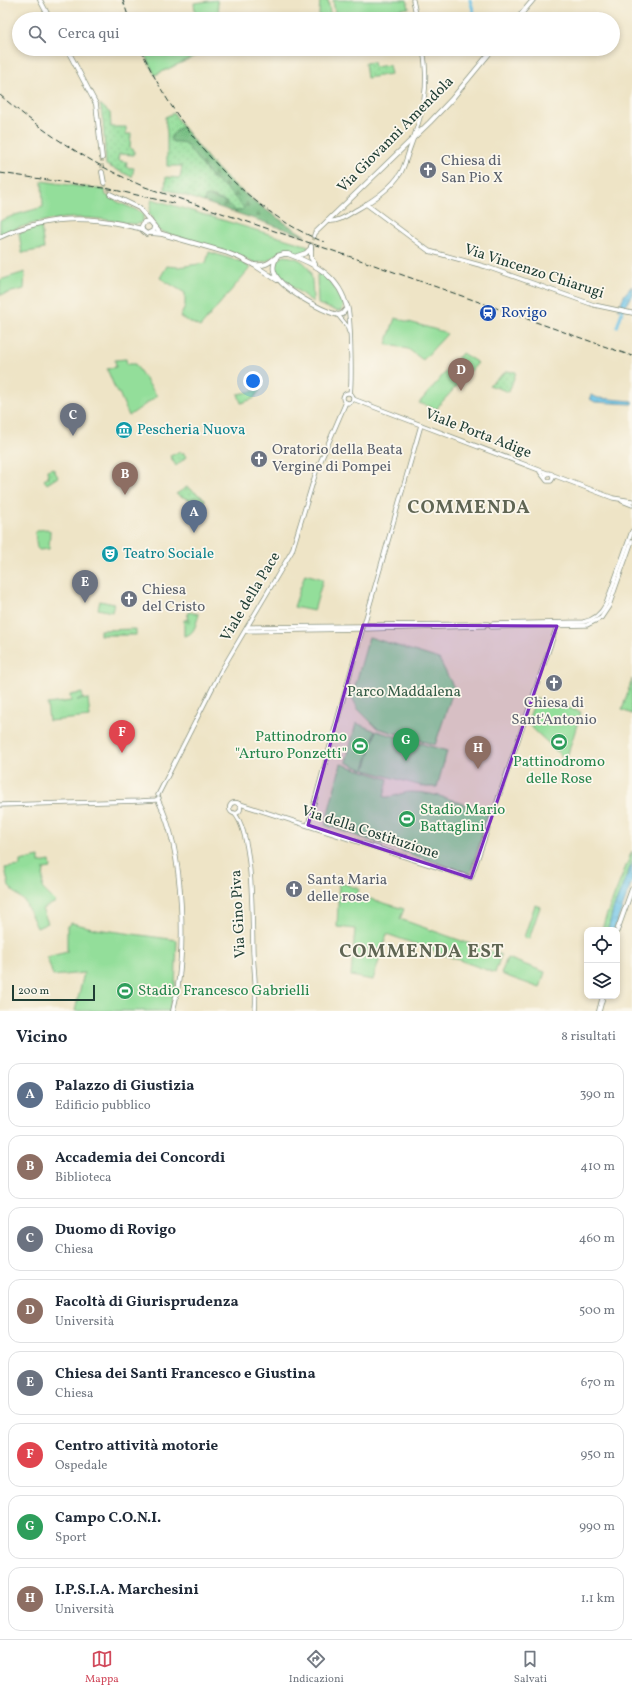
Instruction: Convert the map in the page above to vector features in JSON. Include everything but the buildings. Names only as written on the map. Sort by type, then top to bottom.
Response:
[{"type":"main road","points":[[40,0],[46,12]]},
{"type":"main road","points":[[523,12],[533,0]]},
{"type":"main road","points":[[71,56],[96,104],[102,158]]},
{"type":"main road","name":"Via Giovanni Amendola","points":[[314,236],[327,221],[414,138],[451,100],[487,56]]},
{"type":"main road","points":[[102,172],[104,183]]},
{"type":"main road","points":[[110,194],[142,210],[154,227],[162,234]]},
{"type":"main road","points":[[142,210],[144,216],[143,225],[146,233],[162,234],[225,252],[262,266],[277,256],[284,254],[302,256],[311,247],[311,258],[316,266]]},
{"type":"main road","points":[[0,237],[17,229],[51,221],[82,219],[110,222],[134,227],[143,225],[150,221]]},
{"type":"main road","points":[[151,233],[154,227]]},
{"type":"main road","points":[[277,256],[273,267],[274,272],[282,284]]},
{"type":"main road","points":[[254,264],[316,307],[338,315],[342,314],[346,310],[346,304],[335,282],[316,266],[294,256]]},
{"type":"main road","points":[[156,798],[168,826],[176,858],[181,909],[179,983],[173,1011]]},
{"type":"main road","points":[[618,927],[632,889]]},
{"type":"main road","points":[[599,1011],[602,999]]},
{"type":"street","points":[[413,0],[416,12]]},
{"type":"street","points":[[327,221],[342,218],[366,204],[386,188],[400,174],[414,138],[426,96],[423,56]]},
{"type":"street","name":"Via Vincenzo Chiarugi","points":[[366,204],[429,251],[486,267],[594,305],[626,313],[632,313]]},
{"type":"street","points":[[346,304],[349,308],[350,393],[353,400],[350,403],[346,402],[344,396],[350,393]]},
{"type":"street","points":[[338,315],[347,326],[350,335]]},
{"type":"street","name":"Viale Porta Adige","points":[[353,400],[538,469],[546,475],[553,475],[632,505]]},
{"type":"street","name":"Viale della Pace","points":[[156,798],[221,671],[292,551],[316,472],[346,402]]},
{"type":"street","points":[[308,826],[421,425]]},
{"type":"street","name":"Viale Porta Adige","points":[[546,475],[547,482],[563,479]]},
{"type":"street","points":[[552,480],[553,475]]},
{"type":"street","name":"Viale Porta Adige","points":[[613,498],[632,501]]},
{"type":"street","points":[[608,604],[632,530]]},
{"type":"street","points":[[246,629],[490,626],[583,622],[599,615],[608,604],[632,541]]},
{"type":"street","name":"Via della Costituzione","points":[[261,811],[471,878],[557,624]]},
{"type":"street","points":[[0,805],[140,801],[156,798]]},
{"type":"street","points":[[233,803],[237,803],[261,811],[248,808],[237,812],[231,810],[230,807],[233,803]]},
{"type":"street","points":[[237,803],[240,806],[237,812]]},
{"type":"street","name":"Via Gino Piva","points":[[237,812],[243,830],[249,867],[255,976],[255,1011]]},
{"type":"highlighted area","points":[[363,625],[557,626],[471,878],[308,825]]},
{"type":"green space","points":[[217,0],[219,12],[195,12],[194,3]]},
{"type":"green space","points":[[320,0],[328,0],[330,12],[319,12]]},
{"type":"green space","points":[[333,0],[407,0],[409,8],[382,12],[335,12]]},
{"type":"green space","points":[[146,56],[196,56],[155,75]]},
{"type":"green space","points":[[373,62],[374,67],[389,65],[391,74],[367,78],[365,63]]},
{"type":"green space","points":[[100,104],[110,113],[111,127],[126,127],[126,134],[131,134],[130,148],[134,150],[134,155],[119,154],[118,160],[127,162],[126,167],[134,168],[132,177],[106,165],[103,122]]},
{"type":"green space","points":[[174,113],[182,126],[172,135],[173,142],[182,141],[185,143],[213,179],[225,187],[244,206],[244,210],[235,211],[228,203],[212,196],[205,199],[204,202],[165,189],[166,177],[180,178],[182,166],[167,166],[167,133],[165,117]]},
{"type":"green space","points":[[182,126],[211,162],[232,183],[267,211],[305,236],[204,202],[205,197],[208,196],[228,203],[235,211],[242,210],[244,208],[225,187],[213,179],[185,143],[171,141],[171,136]]},
{"type":"green space","points":[[42,181],[105,190],[106,195],[141,212],[143,215],[143,221],[139,224],[132,224],[97,219],[65,218],[34,223],[0,235],[0,221],[43,207]]},
{"type":"green space","points":[[152,199],[309,246],[306,252],[300,254],[282,251],[267,261],[256,263],[232,253],[159,231],[149,213]]},
{"type":"green space","points":[[41,226],[44,249],[22,253],[19,233]]},
{"type":"green space","points":[[209,252],[242,262],[250,268],[200,327],[180,317],[185,307],[185,293],[160,278],[167,266],[178,267],[206,263]]},
{"type":"green space","points":[[285,256],[302,261],[307,266],[312,278],[313,302],[279,277],[276,270],[276,264],[281,257]]},
{"type":"green space","points":[[25,272],[24,289],[0,295],[0,280]]},
{"type":"green space","points":[[320,273],[332,284],[340,296],[344,305],[342,311],[337,311],[318,304],[317,275]]},
{"type":"green space","points":[[395,318],[447,334],[423,360],[408,349],[386,344]]},
{"type":"green space","points":[[462,353],[478,363],[437,409],[419,403]]},
{"type":"green space","points":[[126,359],[127,364],[135,364],[157,396],[129,416],[107,369],[116,367],[115,360]]},
{"type":"green space","points":[[507,371],[516,372],[509,392],[489,385]]},
{"type":"green space","points":[[260,390],[253,399],[241,403],[238,394]]},
{"type":"green space","points":[[179,452],[181,454],[183,452],[186,457],[176,466],[170,456]]},
{"type":"green space","points":[[53,468],[58,477],[47,484],[44,480],[48,477],[47,470]]},
{"type":"green space","points":[[187,487],[205,499],[203,506],[176,494]]},
{"type":"green space","points":[[47,529],[50,531],[49,549],[39,550],[37,548],[35,533],[38,530]]},
{"type":"green space","points":[[305,574],[323,579],[314,611],[294,607]]},
{"type":"green space","points":[[100,601],[114,604],[112,612],[98,609]]},
{"type":"green space","points":[[188,612],[199,614],[193,631],[184,636],[184,620],[187,620]]},
{"type":"green space","points":[[136,629],[136,635],[100,635],[100,630]]},
{"type":"green space","name":"Parco Maddalena","points":[[369,637],[439,659],[454,688],[435,745],[377,728],[358,709],[352,697]]},
{"type":"green space","points":[[632,679],[632,714],[622,710]]},
{"type":"green space","points":[[82,693],[83,699],[77,700],[88,699],[90,717],[49,721],[47,704],[71,701],[70,695]]},
{"type":"green space","name":"Pattinodromo delle Rose","points":[[536,698],[581,712],[566,760],[527,723]]},
{"type":"green space","name":"Pattinodromo \"Arturo Ponzetti\"","points":[[356,723],[375,731],[364,770],[346,762]]},
{"type":"green space","points":[[376,731],[447,751],[437,787],[425,787],[365,770]]},
{"type":"green space","name":"Stadio Mario Battaglini","points":[[341,764],[388,779],[384,797],[391,797],[411,792],[431,794],[489,814],[470,874],[325,825]]},
{"type":"green space","points":[[632,851],[632,863],[613,910],[609,927],[603,927]]},
{"type":"green space","points":[[39,857],[39,863],[50,861],[51,868],[44,869],[42,888],[56,902],[42,909],[48,923],[37,928],[25,902],[9,887],[5,868],[20,866],[20,861]]},
{"type":"green space","points":[[339,882],[359,889],[357,895],[404,909],[400,919],[501,955],[495,973],[387,934],[373,980],[351,976],[355,929],[337,927]]},
{"type":"green space","points":[[535,905],[540,907],[529,939],[524,937]]},
{"type":"green space","points":[[72,923],[96,929],[177,940],[175,987],[169,1011],[75,1011],[84,973],[53,976],[47,957],[67,952],[67,926]]},
{"type":"green space","points":[[507,958],[545,972],[540,988],[501,974]]},
{"type":"water","points":[[632,286],[632,294],[623,310],[618,309],[625,294]]},
{"type":"water","points":[[591,395],[598,398],[632,401],[632,404],[595,402],[590,399]]},
{"type":"water","points":[[632,863],[632,882],[615,927],[609,927],[613,910]]},
{"type":"waterway","points":[[470,0],[474,12]]},
{"type":"waterway","points":[[617,327],[623,309]]},
{"type":"tunnel","points":[[102,158],[102,172]]},
{"type":"tunnel","points":[[104,183],[110,194]]},
{"type":"tunnel","points":[[311,246],[314,236]]},
{"type":"railway","points":[[123,0],[127,12]]},
{"type":"railway","points":[[144,56],[172,107],[192,135],[215,162],[240,187],[266,209],[295,228],[324,242]]},
{"type":"railway","points":[[0,95],[51,135],[69,147],[87,158],[145,187],[360,260],[632,356]]},
{"type":"railway","points":[[0,173],[110,189],[177,204]]},
{"type":"place","name":"Chiesa di San Pio X","points":[[428,170]]},
{"type":"place","name":"Rovigo","points":[[488,313]]},
{"type":"place","name":"Facoltà di Giurisprudenza","points":[[461,391]]},
{"type":"place","name":"Pescheria Nuova","points":[[124,430]]},
{"type":"place","name":"Duomo di Rovigo","points":[[73,436]]},
{"type":"place","name":"Oratorio della Beata Vergine di Pompei","points":[[259,459]]},
{"type":"place","name":"Accademia dei Concordi","points":[[125,495]]},
{"type":"place","name":"Palazzo di Giustizia","points":[[194,533]]},
{"type":"place","name":"Teatro Sociale","points":[[110,554]]},
{"type":"place","name":"Chiesa del Cristo","points":[[129,599]]},
{"type":"place","name":"Chiesa dei Santi Francesco e Giustina","points":[[85,603]]},
{"type":"place","name":"Chiesa di Sant'Antonio","points":[[554,683]]},
{"type":"place","name":"Pattinodromo delle Rose","points":[[559,742]]},
{"type":"place","name":"Pattinodromo \"Arturo Ponzetti\"","points":[[360,746]]},
{"type":"place","name":"Centro attività motorie","points":[[122,753]]},
{"type":"place","name":"Campo C.O.N.I.","points":[[406,761]]},
{"type":"place","name":"I.P.S.I.A. Marchesini","points":[[478,769]]},
{"type":"place","name":"Stadio Mario Battaglini","points":[[407,819]]},
{"type":"place","name":"Santa Maria delle rose","points":[[294,889]]},
{"type":"place","name":"Stadio Francesco Gabrielli","points":[[125,991]]},
{"type":"district","name":"COMMENDA","points":[[469,508]]},
{"type":"district","name":"COMMENDA EST","points":[[422,952]]}]
